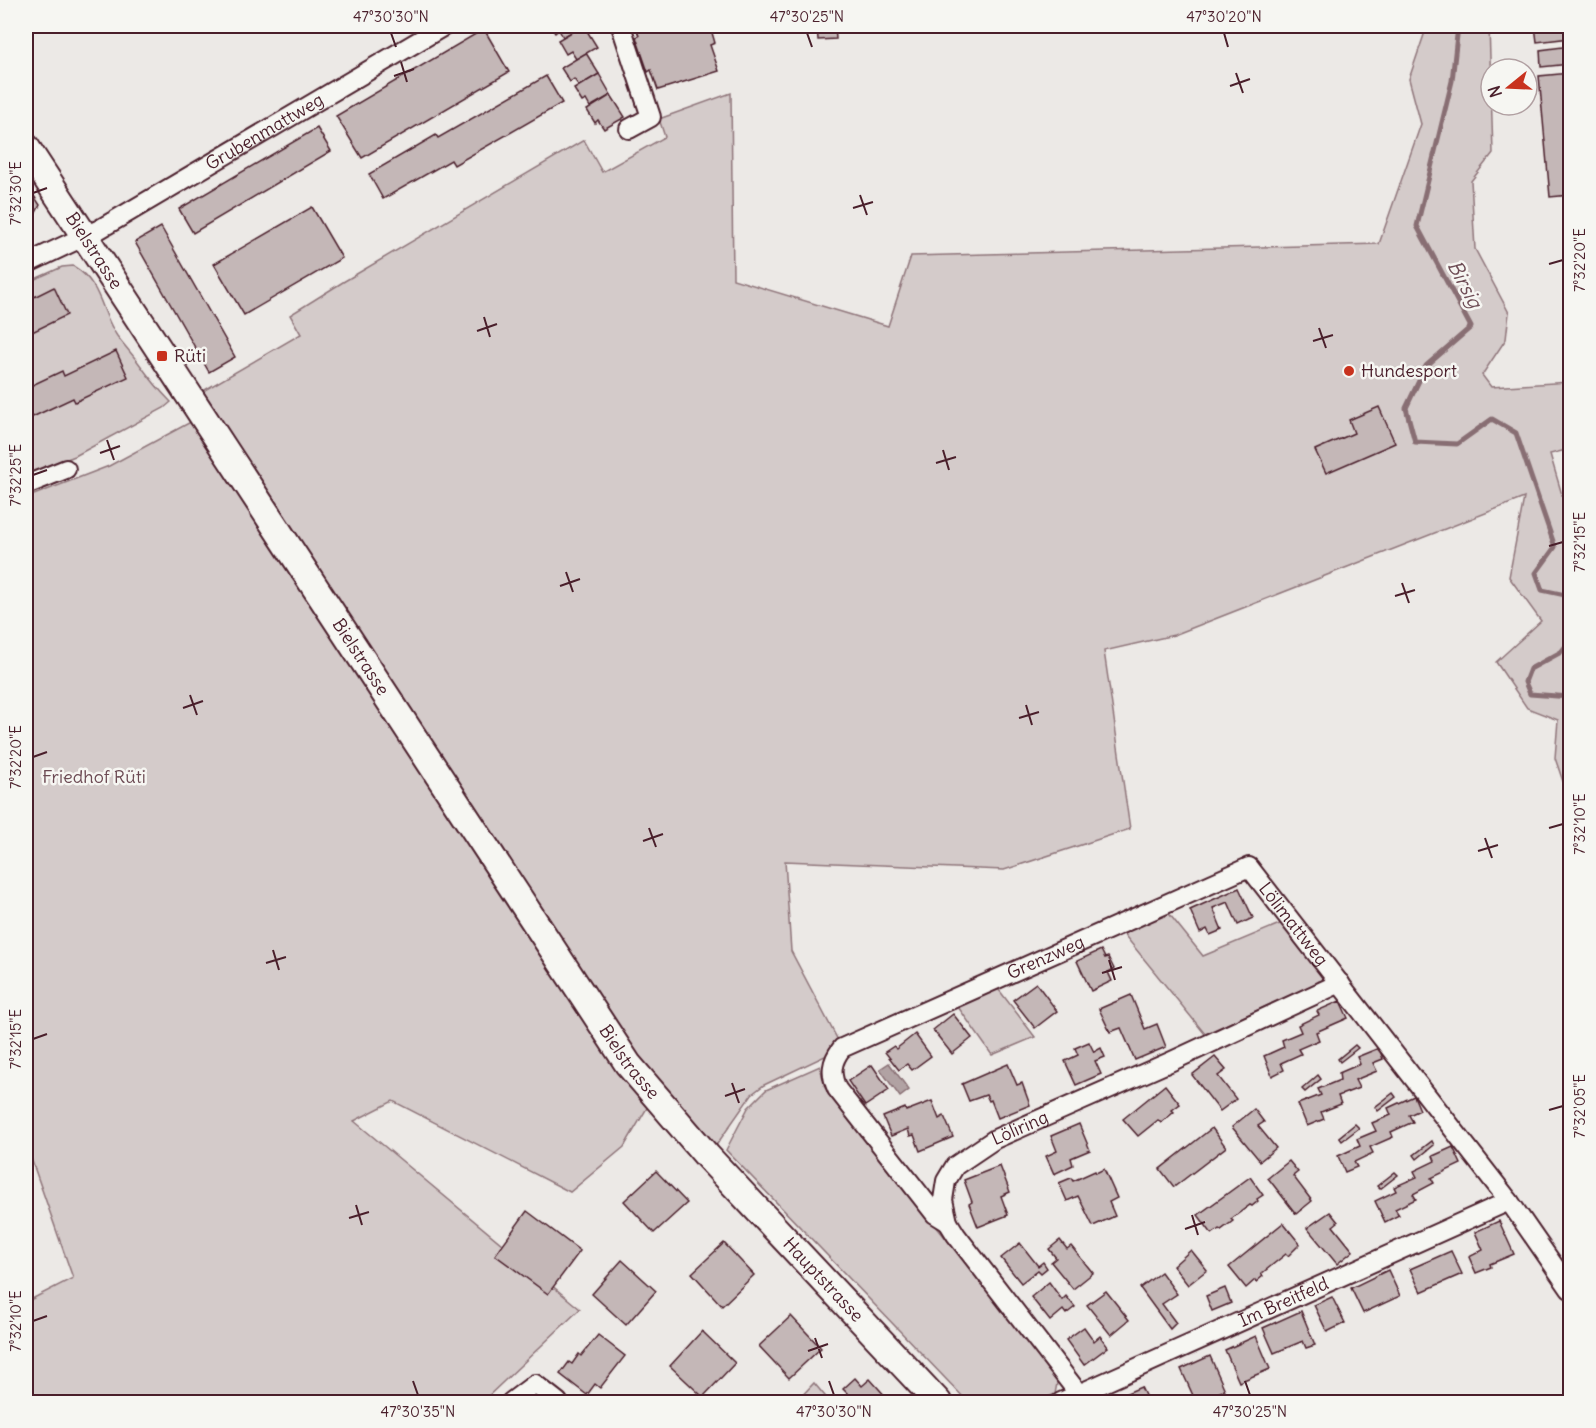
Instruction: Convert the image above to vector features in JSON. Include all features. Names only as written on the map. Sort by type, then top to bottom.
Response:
[{"type":"main road","name":"Bielstrasse","points":[[26,147],[628,1064],[708,1157]]},
{"type":"main road","name":"Hauptstrasse","points":[[708,1157],[938,1402]]},
{"type":"street","name":"Grubenmattweg","points":[[26,264],[84,236],[155,197],[444,26]]},
{"type":"street","points":[[621,26],[651,117],[629,129]]},
{"type":"street","points":[[26,485],[66,469]]},
{"type":"street","name":"Lölimattweg","points":[[1249,867],[1509,1201],[1570,1289]]},
{"type":"street","name":"Grenzweg","points":[[948,1222],[935,1214],[837,1089],[832,1077],[832,1067],[842,1048],[1249,867]]},
{"type":"street","name":"Löliring","points":[[1079,1394],[948,1222],[942,1200],[946,1181],[955,1166],[996,1139],[1340,983]]},
{"type":"street","name":"Im Breitfeld","points":[[1061,1402],[1509,1201]]},
{"type":"street","points":[[511,1402],[535,1384],[558,1402]]},
{"type":"green space","name":"Friedhof Rüti","points":[[1427,26],[1489,26],[1490,57],[1479,57],[1479,117],[1492,117],[1493,153],[1471,181],[1475,249],[1509,313],[1506,339],[1482,375],[1491,387],[1570,382],[1570,449],[1550,454],[1570,522],[1570,802],[1555,758],[1558,720],[1527,708],[1496,662],[1541,621],[1509,577],[1524,498],[1174,635],[1104,651],[1130,829],[1004,870],[785,861],[791,951],[842,1048],[764,1085],[752,1094],[708,1157],[654,1096],[624,1147],[570,1192],[393,1101],[354,1121],[580,1309],[482,1402],[26,1402],[26,1302],[73,1278],[26,1144],[26,498],[109,466],[215,409],[203,391],[301,334],[290,315],[584,140],[602,172],[665,137],[659,119],[731,93],[733,279],[888,326],[911,256],[1379,244],[1421,124],[1409,79]]},
{"type":"green space","points":[[73,266],[90,281],[117,336],[171,402],[75,456],[26,475],[26,283],[62,267]]},
{"type":"green space","points":[[1166,910],[1203,956],[1282,923],[1321,967],[1323,978],[1313,985],[1205,1034],[1122,932]]},
{"type":"green space","points":[[996,986],[1035,1037],[992,1055],[956,1004]]},
{"type":"green space","points":[[820,1066],[825,1088],[1058,1378],[1055,1394],[1036,1402],[968,1402],[726,1150],[748,1108],[766,1090]]},
{"type":"green space","points":[[814,1383],[830,1402],[796,1402]]},
{"type":"shaded area","points":[[889,1063],[909,1090],[900,1097],[880,1069]]},
{"type":"building","points":[[550,26],[582,26],[563,37],[559,30],[555,33]]},
{"type":"building","points":[[582,26],[597,47],[576,59],[571,51],[566,54],[558,40]]},
{"type":"building","points":[[656,26],[658,32],[690,26],[710,26],[715,43],[710,45],[719,71],[658,90],[651,70],[648,72],[636,37],[639,36],[637,30]]},
{"type":"building","points":[[817,26],[835,26],[836,39],[818,40]]},
{"type":"building","points":[[1535,26],[1570,26],[1570,38],[1537,42]]},
{"type":"building","points":[[484,29],[509,72],[362,158],[336,116]]},
{"type":"building","points":[[1570,46],[1570,64],[1541,67],[1540,50]]},
{"type":"building","points":[[586,53],[599,74],[579,86],[574,79],[570,82],[561,68]]},
{"type":"building","points":[[1570,73],[1570,195],[1550,197],[1539,76]]},
{"type":"building","points":[[599,74],[611,95],[590,107],[586,100],[582,102],[574,89]]},
{"type":"building","points":[[546,76],[562,103],[454,165],[451,160],[383,199],[369,174],[436,135],[438,138]]},
{"type":"building","points":[[611,95],[625,117],[604,129],[598,120],[595,123],[587,110]]},
{"type":"building","points":[[317,128],[331,151],[193,233],[179,209]]},
{"type":"building","points":[[26,184],[40,205],[32,220],[26,210]]},
{"type":"building","points":[[312,207],[342,258],[244,315],[214,264]]},
{"type":"building","points":[[161,227],[235,357],[209,372],[135,242]]},
{"type":"building","points":[[54,287],[67,315],[26,335],[26,301]]},
{"type":"building","points":[[116,351],[128,377],[75,402],[73,398],[26,420],[26,388],[62,371],[64,376]]},
{"type":"building","points":[[1379,407],[1395,443],[1326,473],[1315,450],[1354,433],[1349,420]]},
{"type":"building","points":[[1239,888],[1253,918],[1238,925],[1228,902],[1213,908],[1222,930],[1210,935],[1207,929],[1200,933],[1190,910]]},
{"type":"building","points":[[1101,950],[1105,958],[1108,957],[1114,969],[1108,972],[1112,981],[1091,991],[1077,961]]},
{"type":"building","points":[[1036,983],[1057,1011],[1035,1028],[1013,1000]]},
{"type":"building","points":[[1131,995],[1145,1029],[1157,1024],[1166,1047],[1135,1060],[1121,1028],[1110,1032],[1099,1009]]},
{"type":"building","points":[[1340,1001],[1348,1018],[1316,1032],[1319,1040],[1298,1049],[1301,1054],[1281,1063],[1284,1070],[1272,1076],[1264,1056],[1284,1047],[1282,1040],[1301,1032],[1298,1025],[1319,1015],[1317,1011]]},
{"type":"building","points":[[953,1014],[972,1038],[952,1054],[933,1030]]},
{"type":"building","points":[[915,1034],[931,1056],[912,1070],[907,1064],[899,1070],[885,1052],[894,1046],[896,1049]]},
{"type":"building","points":[[1089,1042],[1094,1052],[1101,1048],[1105,1057],[1095,1061],[1101,1074],[1076,1085],[1065,1061],[1078,1055],[1075,1048]]},
{"type":"building","points":[[1355,1045],[1358,1048],[1340,1062],[1338,1059]]},
{"type":"building","points":[[1379,1048],[1383,1059],[1373,1063],[1377,1071],[1355,1080],[1359,1088],[1338,1096],[1341,1104],[1321,1112],[1324,1119],[1307,1126],[1298,1104],[1321,1095],[1318,1089],[1340,1080],[1339,1073],[1360,1064],[1357,1057]]},
{"type":"building","points":[[1215,1057],[1226,1070],[1218,1076],[1236,1099],[1220,1111],[1192,1075]]},
{"type":"building","points":[[1008,1064],[1017,1085],[1022,1083],[1030,1105],[998,1118],[991,1100],[989,1101],[986,1095],[969,1101],[962,1084]]},
{"type":"building","points":[[872,1065],[889,1090],[865,1106],[848,1081]]},
{"type":"building","points":[[1318,1075],[1321,1079],[1305,1092],[1302,1089]]},
{"type":"building","points":[[1165,1085],[1180,1104],[1161,1123],[1158,1120],[1138,1136],[1123,1119]]},
{"type":"building","points":[[1393,1093],[1396,1097],[1378,1111],[1375,1107]]},
{"type":"building","points":[[1414,1096],[1420,1110],[1409,1115],[1413,1122],[1391,1132],[1393,1137],[1370,1147],[1373,1153],[1354,1162],[1357,1167],[1345,1172],[1338,1156],[1360,1146],[1357,1139],[1376,1131],[1372,1123],[1391,1115],[1388,1108]]},
{"type":"building","points":[[932,1101],[939,1119],[944,1116],[953,1137],[920,1151],[914,1135],[910,1136],[908,1129],[891,1136],[883,1117]]},
{"type":"building","points":[[1254,1109],[1264,1122],[1258,1126],[1276,1148],[1260,1161],[1232,1127]]},
{"type":"building","points":[[1079,1124],[1090,1150],[1071,1158],[1073,1165],[1054,1174],[1046,1156],[1057,1151],[1051,1136]]},
{"type":"building","points":[[1355,1124],[1359,1128],[1342,1141],[1339,1137]]},
{"type":"building","points":[[1212,1128],[1226,1147],[1174,1187],[1160,1169]]},
{"type":"building","points":[[1432,1141],[1434,1145],[1417,1159],[1414,1155]]},
{"type":"building","points":[[1453,1147],[1461,1164],[1431,1178],[1434,1183],[1413,1194],[1416,1199],[1395,1209],[1399,1215],[1385,1222],[1375,1201],[1396,1191],[1394,1187],[1417,1177],[1414,1171],[1435,1161],[1433,1156]]},
{"type":"building","points":[[1289,1161],[1298,1172],[1293,1176],[1312,1201],[1296,1214],[1268,1178]]},
{"type":"building","points":[[1000,1166],[1010,1192],[1001,1196],[1008,1215],[978,1227],[969,1204],[972,1202],[964,1180]]},
{"type":"building","points":[[1104,1169],[1117,1198],[1109,1202],[1115,1216],[1093,1226],[1078,1196],[1067,1201],[1059,1183],[1071,1178],[1073,1181]]},
{"type":"building","points":[[656,1171],[687,1203],[654,1233],[624,1201]]},
{"type":"building","points":[[1395,1172],[1398,1175],[1380,1189],[1377,1186]]},
{"type":"building","points":[[1250,1177],[1263,1195],[1252,1206],[1250,1205],[1231,1219],[1233,1221],[1212,1234],[1198,1215]]},
{"type":"building","points":[[527,1211],[580,1251],[548,1294],[495,1255]]},
{"type":"building","points":[[1330,1212],[1338,1222],[1333,1226],[1353,1251],[1337,1264],[1307,1228]]},
{"type":"building","points":[[1499,1221],[1514,1254],[1476,1273],[1469,1257],[1483,1250],[1475,1232]]},
{"type":"building","points":[[1283,1223],[1300,1244],[1246,1288],[1229,1267]]},
{"type":"building","points":[[1060,1240],[1067,1249],[1071,1246],[1093,1273],[1073,1289],[1051,1262],[1056,1258],[1049,1249]]},
{"type":"building","points":[[724,1243],[754,1275],[722,1306],[692,1273]]},
{"type":"building","points":[[1020,1243],[1038,1266],[1043,1262],[1047,1268],[1041,1273],[1038,1270],[1021,1283],[1001,1258]]},
{"type":"building","points":[[1191,1250],[1207,1270],[1188,1285],[1173,1266]]},
{"type":"building","points":[[1451,1251],[1462,1274],[1421,1292],[1410,1269]]},
{"type":"building","points":[[622,1260],[656,1291],[626,1325],[592,1294]]},
{"type":"building","points":[[1388,1270],[1400,1296],[1363,1313],[1351,1288]]},
{"type":"building","points":[[1161,1272],[1177,1294],[1162,1304],[1176,1323],[1170,1329],[1140,1288]]},
{"type":"building","points":[[1049,1282],[1062,1300],[1066,1296],[1075,1307],[1066,1314],[1063,1310],[1050,1321],[1031,1297]]},
{"type":"building","points":[[1225,1288],[1231,1303],[1212,1311],[1206,1296]]},
{"type":"building","points":[[1106,1291],[1129,1320],[1111,1335],[1087,1305]]},
{"type":"building","points":[[1332,1297],[1345,1323],[1327,1332],[1314,1305]]},
{"type":"building","points":[[1301,1311],[1315,1345],[1306,1348],[1303,1341],[1274,1353],[1263,1328]]},
{"type":"building","points":[[791,1316],[821,1348],[789,1378],[759,1346]]},
{"type":"building","points":[[1084,1327],[1094,1341],[1100,1336],[1108,1347],[1084,1365],[1066,1340]]},
{"type":"building","points":[[702,1331],[735,1363],[703,1397],[670,1366]]},
{"type":"building","points":[[598,1335],[625,1356],[600,1388],[595,1384],[587,1395],[560,1374],[569,1362],[572,1364],[579,1354],[581,1356]]},
{"type":"building","points":[[1256,1336],[1270,1369],[1239,1382],[1225,1350]]},
{"type":"building","points":[[1210,1356],[1225,1390],[1196,1402],[1181,1369]]},
{"type":"building","points":[[855,1378],[862,1386],[870,1379],[887,1398],[882,1402],[856,1402],[843,1389]]},
{"type":"building","points":[[1141,1387],[1148,1402],[1108,1401]]},
{"type":"waterway","name":"Birsig","points":[[1458,26],[1452,81],[1417,226],[1471,327],[1426,366],[1406,408],[1415,442],[1457,444],[1492,419],[1516,433],[1555,547],[1536,573],[1542,590],[1570,596]]},
{"type":"waterway","name":"Birsig","points":[[1570,641],[1561,652],[1530,669],[1525,682],[1530,694],[1570,697]]},
{"type":"place","name":"Rüti","points":[[162,356]]},
{"type":"place","name":"Hundesport","points":[[1349,371]]}]
